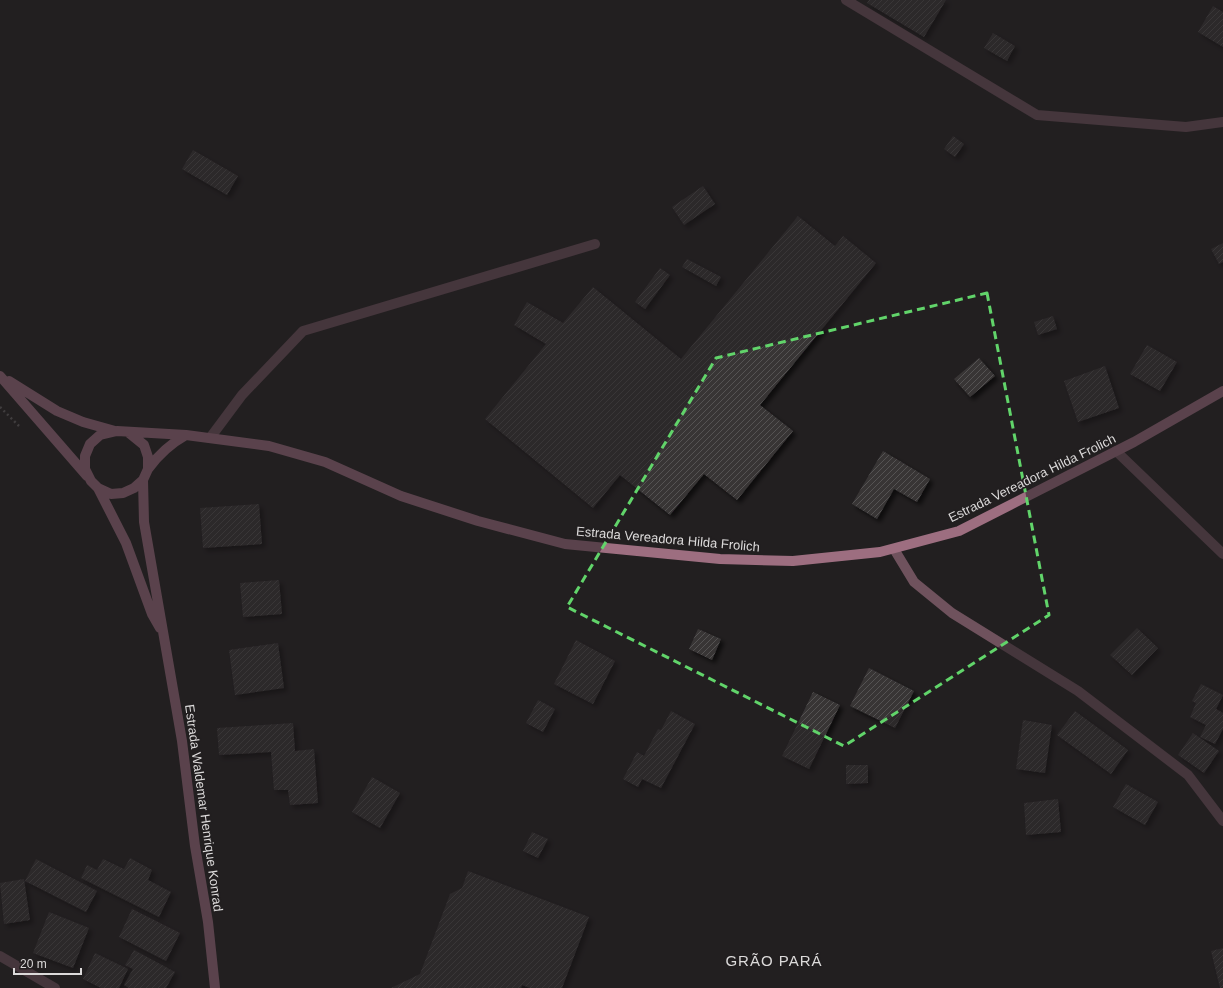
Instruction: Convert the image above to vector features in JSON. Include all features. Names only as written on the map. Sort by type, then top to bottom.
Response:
[{"type":"street","points":[[846,0],[1038,115],[1186,127],[1223,122]]},
{"type":"street","points":[[210,438],[242,395],[303,331],[595,244]]},
{"type":"street","points":[[0,376],[57,411],[83,422],[117,431],[128,432],[136,437],[144,446],[148,457],[148,469]]},
{"type":"street","points":[[0,376],[95,484],[111,494],[123,493],[134,488],[143,480],[148,469],[165,449],[186,435]]},
{"type":"street","name":"Estrada Vereadora Hilda Frolich","points":[[128,432],[186,435],[269,446],[318,460],[401,496],[478,521],[565,544],[720,559],[793,561],[880,552],[959,531],[1116,451],[1223,391]]},
{"type":"street","points":[[95,484],[85,469],[86,456],[90,444],[100,435],[117,431]]},
{"type":"street","points":[[1116,451],[1223,554]]},
{"type":"street","name":"Estrada Waldemar Henrique Konrad","points":[[143,480],[144,522],[182,741],[195,846],[208,922],[215,988]]},
{"type":"street","name":"Estrada Waldemar Henrique Konrad","points":[[95,484],[126,543],[152,614],[164,632]]},
{"type":"street","points":[[894,549],[914,582],[952,613],[1078,691],[1188,775],[1223,821]]},
{"type":"street","points":[[0,956],[55,988]]},
{"type":"path","points":[[0,407],[22,428]]},
{"type":"highlighted area","points":[[987,293],[1049,615],[844,746],[567,607],[716,358]]},
{"type":"building","points":[[869,0],[946,0],[924,37],[867,3]]},
{"type":"building","points":[[1213,6],[1223,12],[1223,47],[1198,32]]},
{"type":"building","points":[[993,33],[1015,46],[1007,61],[984,48]]},
{"type":"building","points":[[953,136],[964,144],[955,157],[944,149]]},
{"type":"building","points":[[193,150],[238,176],[227,195],[182,169]]},
{"type":"building","points":[[703,186],[715,204],[684,225],[672,207]]},
{"type":"building","points":[[798,216],[835,246],[843,236],[876,263],[760,405],[793,431],[737,500],[704,474],[670,515],[620,475],[593,508],[485,419],[546,344],[514,325],[527,302],[563,323],[593,287],[681,359]]},
{"type":"building","points":[[1223,243],[1223,262],[1219,264],[1211,249]]},
{"type":"building","points":[[687,259],[721,277],[716,286],[682,267]]},
{"type":"building","points":[[660,268],[670,275],[645,309],[635,302]]},
{"type":"building","points":[[1053,316],[1057,329],[1038,335],[1034,322]]},
{"type":"building","points":[[1147,345],[1177,362],[1160,391],[1130,374]]},
{"type":"building","points":[[979,358],[995,376],[970,397],[954,379]]},
{"type":"building","points":[[1105,366],[1119,408],[1078,422],[1064,381]]},
{"type":"building","points":[[883,451],[930,479],[917,502],[894,489],[877,519],[852,504]]},
{"type":"building","points":[[259,504],[262,544],[203,548],[200,508]]},
{"type":"building","points":[[279,580],[282,614],[243,617],[240,583]]},
{"type":"building","points":[[1137,628],[1158,648],[1132,675],[1110,655]]},
{"type":"building","points":[[698,629],[721,639],[712,660],[689,649]]},
{"type":"building","points":[[576,640],[615,661],[593,704],[554,684]]},
{"type":"building","points":[[278,643],[284,688],[235,695],[229,650]]},
{"type":"building","points":[[869,668],[914,691],[895,728],[850,706]]},
{"type":"building","points":[[1201,684],[1223,695],[1216,709],[1223,713],[1223,729],[1215,744],[1200,737],[1206,725],[1190,717],[1196,703],[1192,701]]},
{"type":"building","points":[[813,692],[840,705],[809,769],[782,756]]},
{"type":"building","points":[[538,700],[555,709],[543,732],[526,723]]},
{"type":"building","points":[[671,711],[695,724],[661,788],[642,779],[638,787],[623,779],[637,752],[644,756],[658,729],[661,730]]},
{"type":"building","points":[[1075,711],[1128,750],[1111,774],[1057,735]]},
{"type":"building","points":[[1023,720],[1052,725],[1045,773],[1016,769]]},
{"type":"building","points":[[293,723],[295,751],[314,749],[318,803],[290,805],[288,790],[274,790],[271,752],[219,755],[217,728]]},
{"type":"building","points":[[1193,733],[1219,751],[1204,773],[1178,755]]},
{"type":"building","points":[[846,765],[868,765],[868,783],[846,784]]},
{"type":"building","points":[[372,777],[400,793],[380,828],[352,812]]},
{"type":"building","points":[[1126,784],[1158,802],[1145,825],[1113,807]]},
{"type":"building","points":[[1058,799],[1061,832],[1026,835],[1024,803]]},
{"type":"building","points":[[532,832],[548,839],[538,858],[523,851]]},
{"type":"building","points":[[130,858],[152,870],[148,880],[171,892],[159,917],[81,878],[87,865],[97,870],[103,859],[124,869]]},
{"type":"building","points":[[36,859],[97,891],[86,912],[25,881]]},
{"type":"building","points":[[468,871],[589,917],[562,988],[530,988],[522,985],[521,988],[391,988],[420,974],[450,894],[462,888]]},
{"type":"building","points":[[24,879],[30,920],[4,924],[0,883]]},
{"type":"building","points":[[132,909],[180,933],[166,961],[119,937]]},
{"type":"building","points":[[49,912],[89,928],[73,968],[33,953]]},
{"type":"building","points":[[1223,948],[1223,988],[1220,988],[1211,951]]},
{"type":"building","points":[[134,950],[175,972],[166,988],[129,988],[124,985],[133,969],[125,965]]},
{"type":"building","points":[[95,953],[128,969],[119,988],[101,988],[83,979]]},
{"type":"district","name":"GRÃO PARÁ","points":[[774,960]]}]
